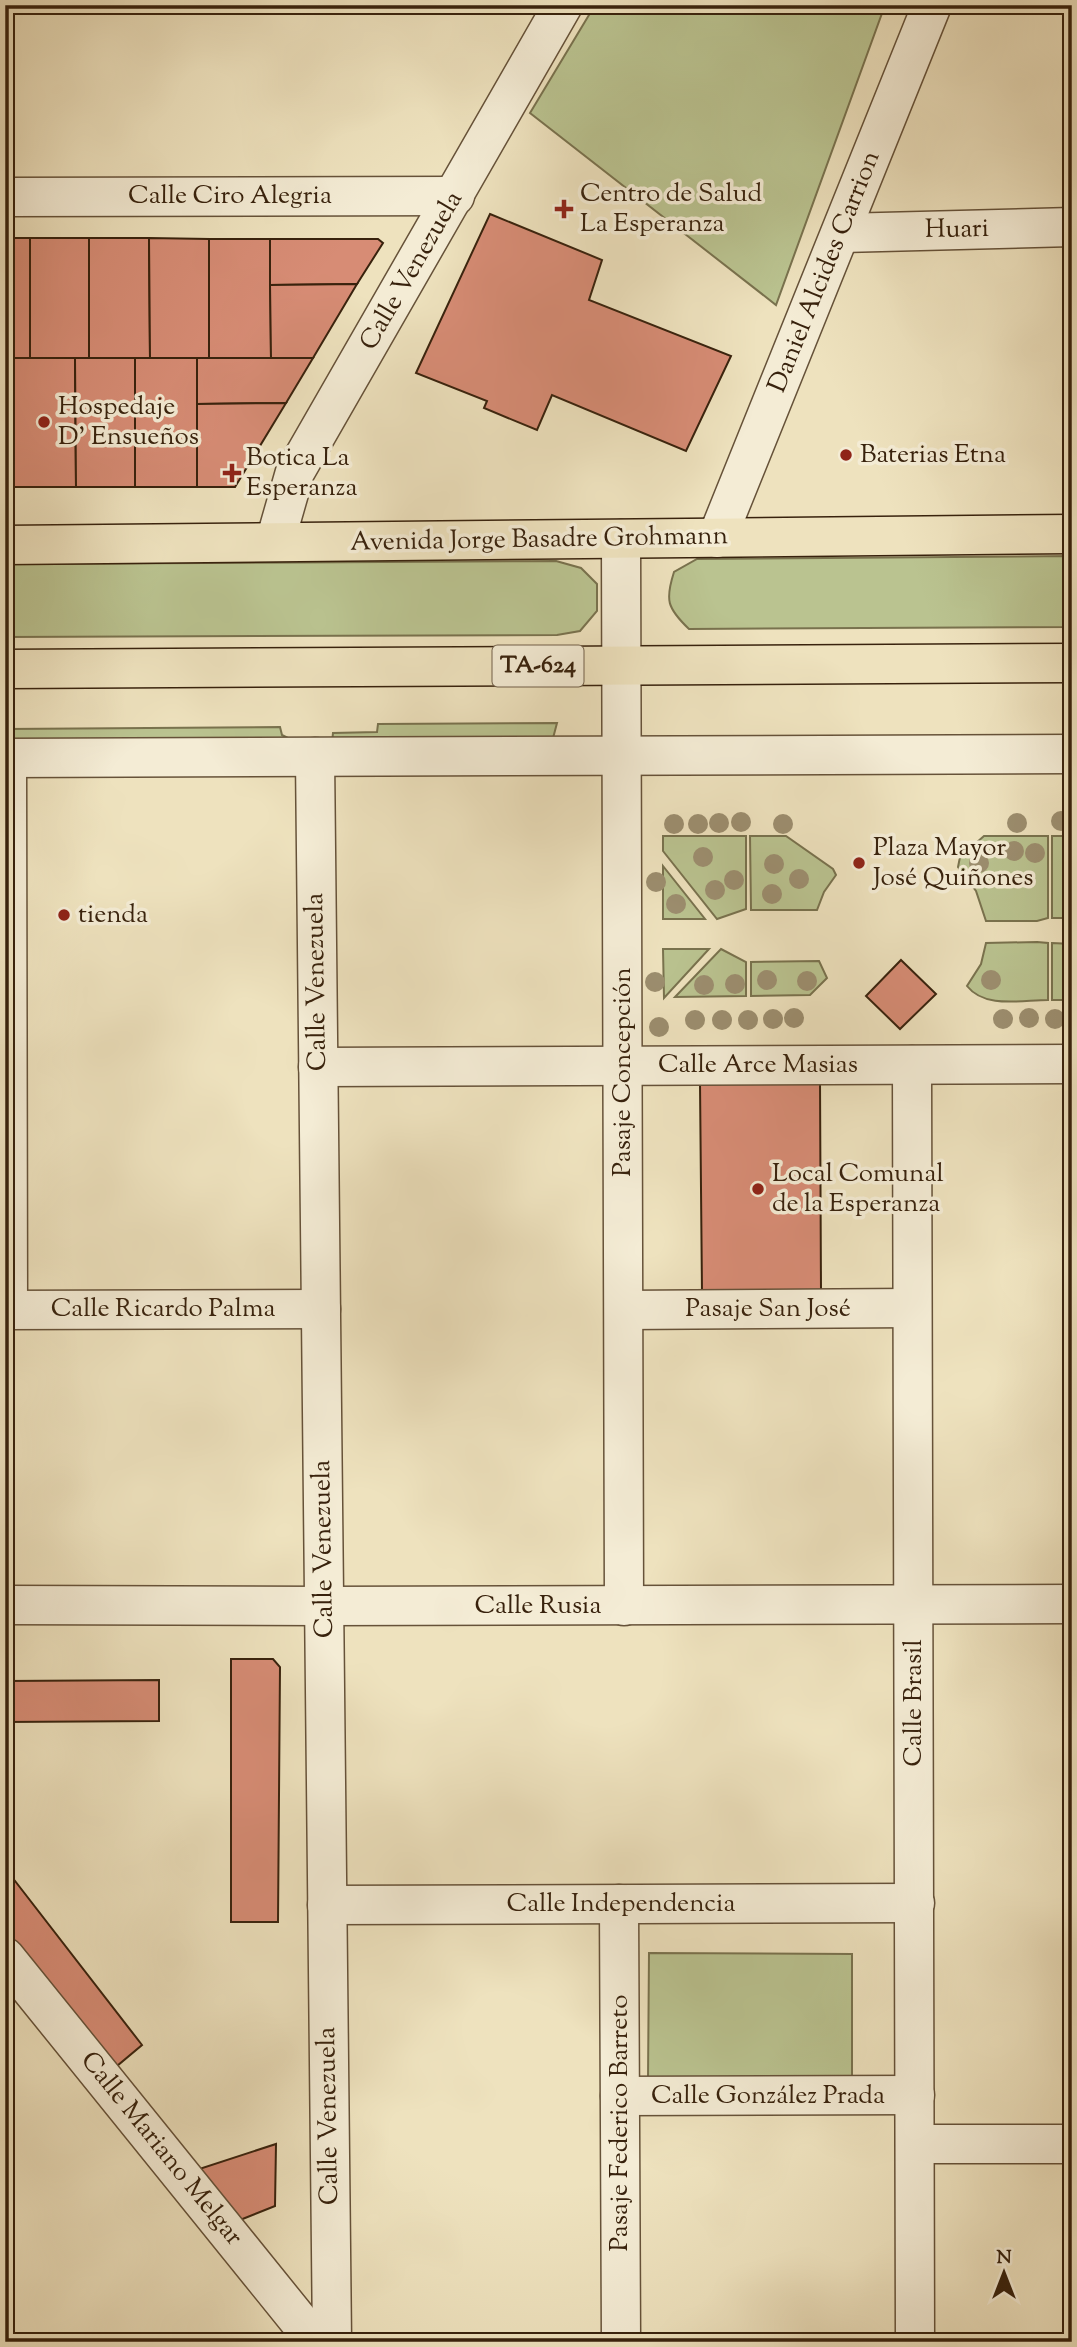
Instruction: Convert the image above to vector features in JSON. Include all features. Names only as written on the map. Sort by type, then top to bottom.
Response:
[{"type":"highway","name":"Avenida Jorge Basadre Grohmann","points":[[5,545],[1072,534]]},
{"type":"highway","name":"TA-624","points":[[5,669],[1072,663]]},
{"type":"street","name":"Calle Venezuela","points":[[275,542],[295,472],[563,5]]},
{"type":"street","name":"Daniel Alcides Carrion","points":[[717,538],[932,5]]},
{"type":"street","name":"Calle Ciro Alegria","points":[[5,197],[455,196]]},
{"type":"street","name":"Huari","points":[[842,233],[1072,227]]},
{"type":"street","name":"Pasaje Concepción","points":[[621,539],[624,1606]]},
{"type":"street","points":[[7,1310],[6,758],[1072,754]]},
{"type":"street","name":"Calle Venezuela","points":[[315,757],[332,2342]]},
{"type":"street","name":"Calle Arce Masias","points":[[318,1067],[1072,1064]]},
{"type":"street","name":"Calle Brasil","points":[[912,1065],[915,2342]]},
{"type":"street","name":"Pasaje San José","points":[[624,1310],[912,1308]]},
{"type":"street","name":"Calle Ricardo Palma","points":[[7,1310],[321,1309]]},
{"type":"street","name":"Calle Rusia","points":[[5,1605],[1072,1604]]},
{"type":"street","name":"Calle Independencia","points":[[327,1905],[915,1903]]},
{"type":"street","name":"Pasaje Federico Barreto","points":[[619,1904],[621,2342]]},
{"type":"street","name":"Calle Mariano Melgar","points":[[5,1957],[316,2342]]},
{"type":"street","name":"Calle González Prada","points":[[620,2096],[915,2095]]},
{"type":"street","points":[[915,2144],[1072,2144]]},
{"type":"green space","points":[[595,5],[885,5],[776,305],[530,113]]},
{"type":"green space","points":[[1072,556],[1072,627],[689,629],[672,609],[669,597],[674,572],[697,559]]},
{"type":"green space","points":[[556,561],[581,568],[597,584],[597,611],[580,631],[557,635],[5,637],[5,564]]},
{"type":"green space","points":[[557,723],[552,742],[332,743],[333,733],[377,732],[378,724]]},
{"type":"green space","points":[[280,727],[282,735],[288,738],[5,741],[5,729]]},
{"type":"green space","points":[[663,836],[746,836],[746,909],[717,919],[663,851]]},
{"type":"green space","points":[[750,836],[786,836],[833,869],[836,875],[824,892],[817,910],[751,910]]},
{"type":"green space","points":[[984,836],[1048,836],[1048,918],[1037,921],[986,921],[976,891],[958,867],[960,857]]},
{"type":"green space","points":[[1052,836],[1072,836],[1072,918],[1052,918]]},
{"type":"green space","points":[[663,866],[705,919],[663,919]]},
{"type":"green space","points":[[986,943],[1048,943],[1048,1000],[994,1001],[975,993],[967,986],[981,964]]},
{"type":"green space","points":[[1052,943],[1072,944],[1072,1000],[1052,1000]]},
{"type":"green space","points":[[663,949],[709,949],[664,998]]},
{"type":"green space","points":[[721,949],[746,962],[746,996],[675,997]]},
{"type":"green space","points":[[819,961],[827,978],[810,995],[751,996],[751,962]]},
{"type":"green space","points":[[649,1953],[852,1954],[852,2080],[648,2080]]},
{"type":"building","points":[[490,214],[602,260],[589,300],[731,356],[686,451],[552,395],[537,430],[484,408],[487,401],[416,373]]},
{"type":"building","points":[[5,238],[30,238],[30,358],[5,358]]},
{"type":"building","points":[[30,238],[89,238],[89,358],[30,358]]},
{"type":"building","points":[[89,238],[149,238],[150,358],[89,358]]},
{"type":"building","points":[[149,238],[209,239],[209,358],[150,358]]},
{"type":"building","points":[[209,239],[270,239],[271,358],[209,358]]},
{"type":"building","points":[[270,239],[378,239],[383,243],[357,284],[270,285]]},
{"type":"building","points":[[357,284],[313,358],[271,358],[270,285]]},
{"type":"building","points":[[5,358],[13,358],[13,487],[5,487]]},
{"type":"building","name":"Hospedaje D' Ensueños","points":[[13,358],[75,358],[76,487],[13,487]]},
{"type":"building","points":[[75,358],[135,358],[135,487],[76,487]]},
{"type":"building","points":[[135,358],[197,358],[197,487],[135,487]]},
{"type":"building","points":[[197,358],[313,358],[286,403],[197,404]]},
{"type":"building","points":[[286,403],[235,487],[197,487],[197,404]]},
{"type":"building","points":[[901,960],[936,994],[900,1029],[866,996]]},
{"type":"building","points":[[820,1081],[821,1292],[702,1293],[700,1083]]},
{"type":"building","points":[[231,1659],[273,1659],[280,1667],[278,1922],[231,1922]]},
{"type":"building","points":[[159,1680],[159,1721],[5,1722],[5,1681]]},
{"type":"building","points":[[5,1868],[142,2045],[105,2076],[5,1952]]},
{"type":"building","points":[[276,2144],[275,2206],[225,2226],[184,2174]]},
{"type":"place","name":"Centro de Salud La Esperanza","points":[[564,209]]},
{"type":"place","name":"Hospedaje D' Ensueños","points":[[44,422]]},
{"type":"place","name":"Baterias Etna","points":[[846,455]]},
{"type":"place","name":"Botica La Esperanza","points":[[232,473]]},
{"type":"place","name":"Plaza Mayor José Quiñones","points":[[859,863]]},
{"type":"place","name":"tienda","points":[[64,915]]},
{"type":"place","name":"Local Comunal de la Esperanza","points":[[758,1189]]}]
